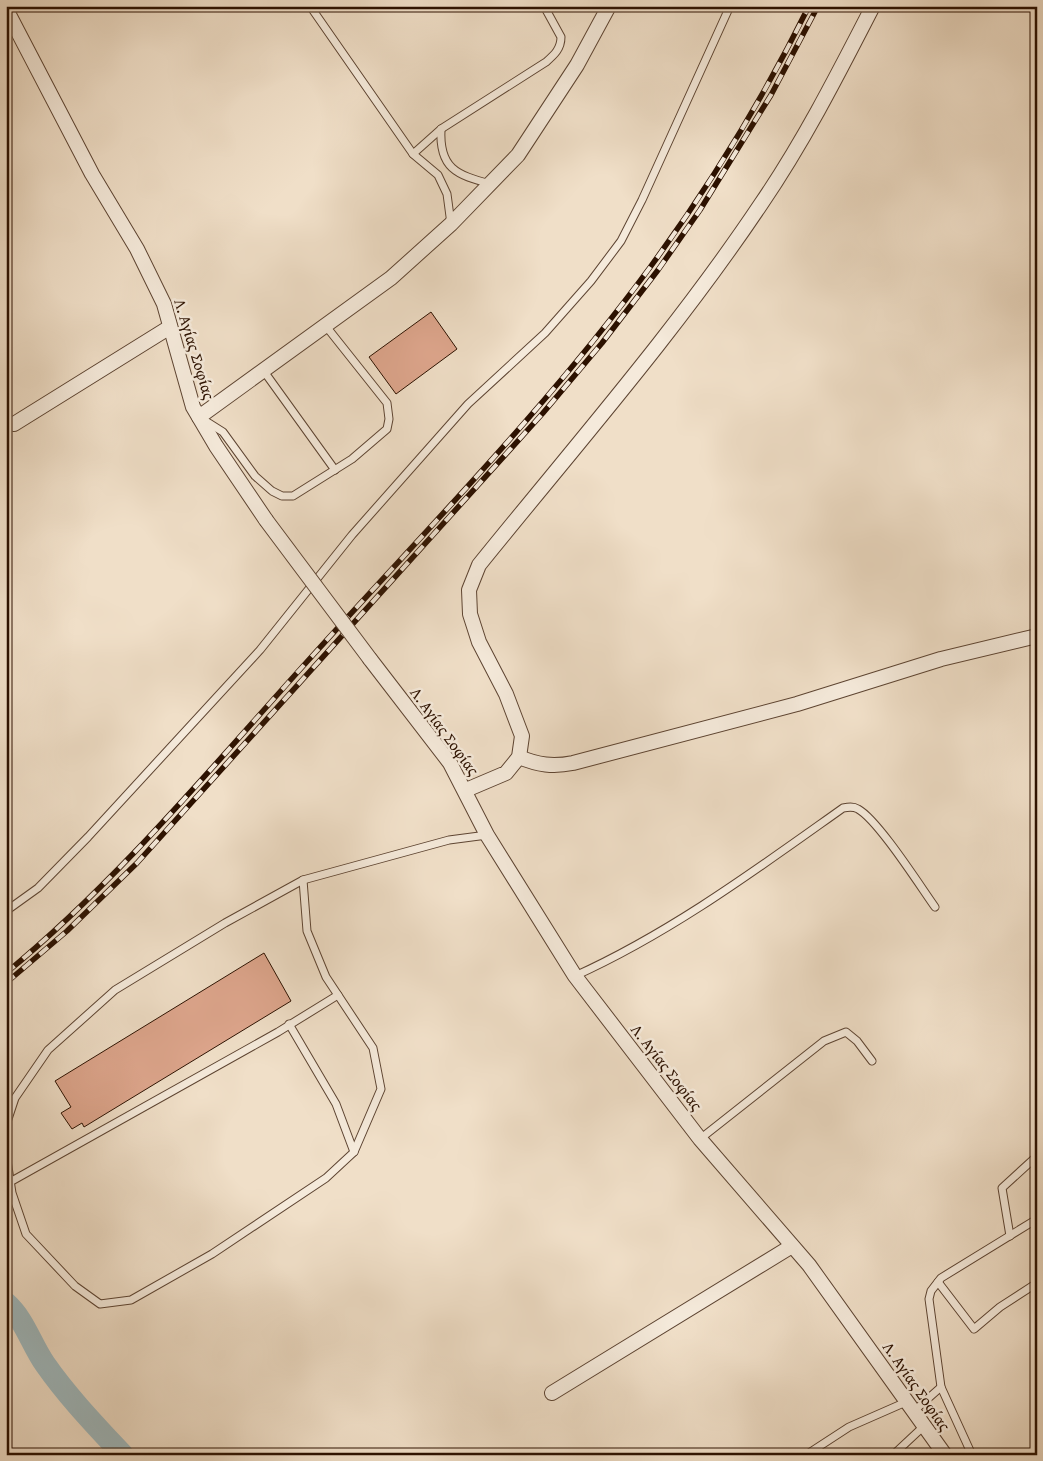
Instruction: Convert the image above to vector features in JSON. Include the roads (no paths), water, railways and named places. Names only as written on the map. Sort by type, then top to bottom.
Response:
[{"type":"street","points":[[199,417],[391,278],[451,224],[491,184],[518,155],[543,119],[577,65],[608,6]]},
{"type":"street","points":[[466,790],[506,773],[519,757],[522,736],[506,694],[480,642],[470,614],[469,590],[479,564],[680,320],[762,203],[821,106],[873,6]]},
{"type":"street","name":"Λ. Αγίας Σοφίας","points":[[6,9],[92,174],[137,249],[164,304],[193,407],[216,446],[266,520],[450,763],[466,790],[487,835],[575,976],[700,1139],[809,1265],[945,1455]]},
{"type":"street","points":[[14,424],[170,327]]},
{"type":"street","points":[[519,757],[537,764],[556,766],[573,764],[797,704],[941,659],[1037,636]]},
{"type":"street","points":[[552,1393],[792,1246]]},
{"type":"lane","points":[[310,6],[413,154],[438,175],[447,194],[451,224]]},
{"type":"lane","points":[[413,154],[441,129],[546,62],[559,49],[562,41],[560,31],[544,6]]},
{"type":"lane","points":[[6,910],[38,888],[94,830],[260,650],[352,535],[462,411],[545,333],[591,281],[621,241],[642,200],[730,6]]},
{"type":"lane","points":[[441,129],[440,147],[448,165],[471,179],[491,184]]},
{"type":"lane","points":[[199,417],[222,432],[255,476],[282,496],[294,496],[352,459],[387,429],[389,419],[387,403],[325,325]]},
{"type":"lane","points":[[263,370],[335,470]]},
{"type":"lane","points":[[575,976],[610,960],[698,910],[843,808],[856,807],[872,820],[935,907]]},
{"type":"lane","points":[[6,1125],[15,1098],[48,1050],[115,990],[225,923],[303,880],[449,840],[487,835]]},
{"type":"lane","points":[[6,1154],[12,1193],[26,1234],[75,1286],[100,1304],[131,1300],[212,1254],[326,1178],[354,1152],[380,1089],[373,1048],[326,977],[307,931],[303,880]]},
{"type":"lane","points":[[10,1182],[289,1024],[338,994]]},
{"type":"lane","points":[[289,1024],[336,1104],[354,1152]]},
{"type":"lane","points":[[700,1139],[824,1041],[836,1035],[846,1032],[872,1061]]},
{"type":"lane","points":[[1010,1236],[1002,1188],[1037,1156]]},
{"type":"lane","points":[[972,1455],[941,1387],[929,1299],[931,1291],[938,1282],[1037,1219]]},
{"type":"lane","points":[[938,1282],[974,1329],[1000,1307],[1037,1283]]},
{"type":"lane","points":[[806,1455],[849,1427],[910,1406],[941,1387]]},
{"type":"lane","points":[[893,1455],[924,1426]]},
{"type":"waterway","points":[[6,1303],[23,1324],[40,1356],[63,1388],[123,1455]]},
{"type":"railway","points":[[6,973],[89,898],[166,819],[488,464],[572,367],[651,266],[695,204],[755,107],[809,6]]},
{"type":"railway","points":[[6,983],[67,931],[137,863],[543,413],[602,343],[658,270],[700,210],[771,95],[818,6]]}]
